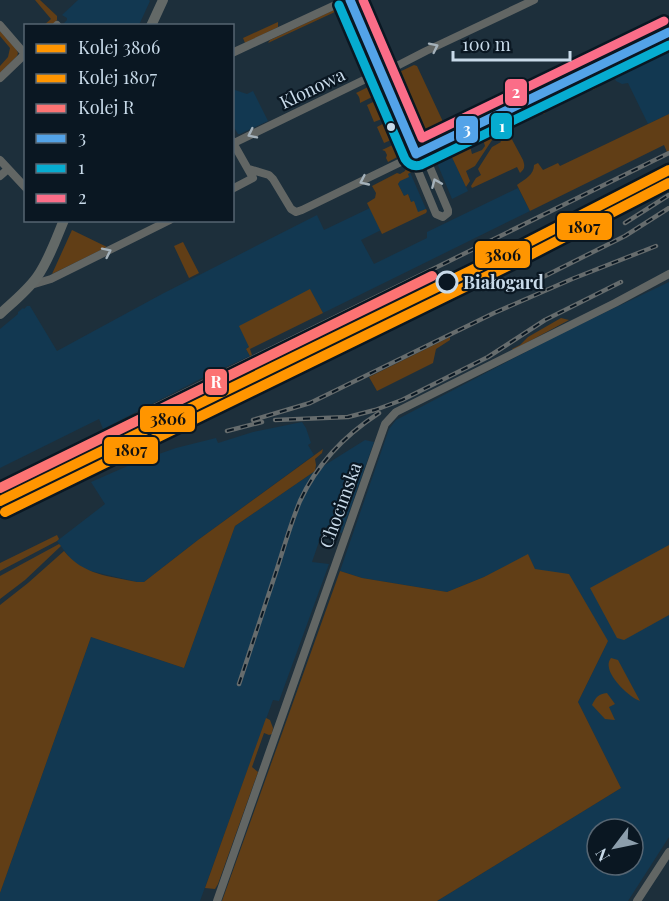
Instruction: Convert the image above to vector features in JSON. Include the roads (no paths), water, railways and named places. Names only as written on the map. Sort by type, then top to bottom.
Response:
[{"type":"street","points":[[152,24],[163,0]]},
{"type":"street","points":[[234,52],[348,0],[447,210],[448,213],[443,217],[436,214],[416,166],[419,152]]},
{"type":"street","name":"Klonowa","points":[[234,142],[534,0]]},
{"type":"street","points":[[0,25],[24,53]]},
{"type":"street","points":[[249,169],[273,178],[291,209],[297,212],[669,32]]},
{"type":"street","points":[[0,78],[24,55]]},
{"type":"street","points":[[234,144],[253,178],[234,188]]},
{"type":"street","points":[[0,160],[24,186]]},
{"type":"street","points":[[0,176],[8,169]]},
{"type":"street","points":[[0,314],[31,285],[43,268],[62,222]]},
{"type":"street","points":[[31,285],[51,279],[166,222]]},
{"type":"street","name":"Chocimska","points":[[217,901],[385,424],[395,412],[669,274]]},
{"type":"street","points":[[637,901],[669,852]]},
{"type":"railway","points":[[0,503],[142,412],[669,153]]},
{"type":"railway","points":[[625,223],[669,195]]},
{"type":"railway","points":[[535,281],[625,236],[669,208]]},
{"type":"railway","points":[[253,420],[310,403],[494,313],[656,246]]},
{"type":"railway","points":[[275,420],[348,417],[402,400],[488,357],[545,320],[621,282]]},
{"type":"railway","points":[[239,684],[293,519],[307,487],[333,451],[379,413]]},
{"type":"railway","points":[[227,431],[262,422]]},
{"type":"railway","points":[[0,489],[36,471]]},
{"type":"rail line","name":"3806","points":[[0,501],[521,246],[669,170]]},
{"type":"rail line","name":"1807","points":[[5,512],[526,257],[669,183]]},
{"type":"rail line","name":"R","points":[[0,488],[432,276]]},
{"type":"place","name":"Białogard","points":[[447,282]]}]
